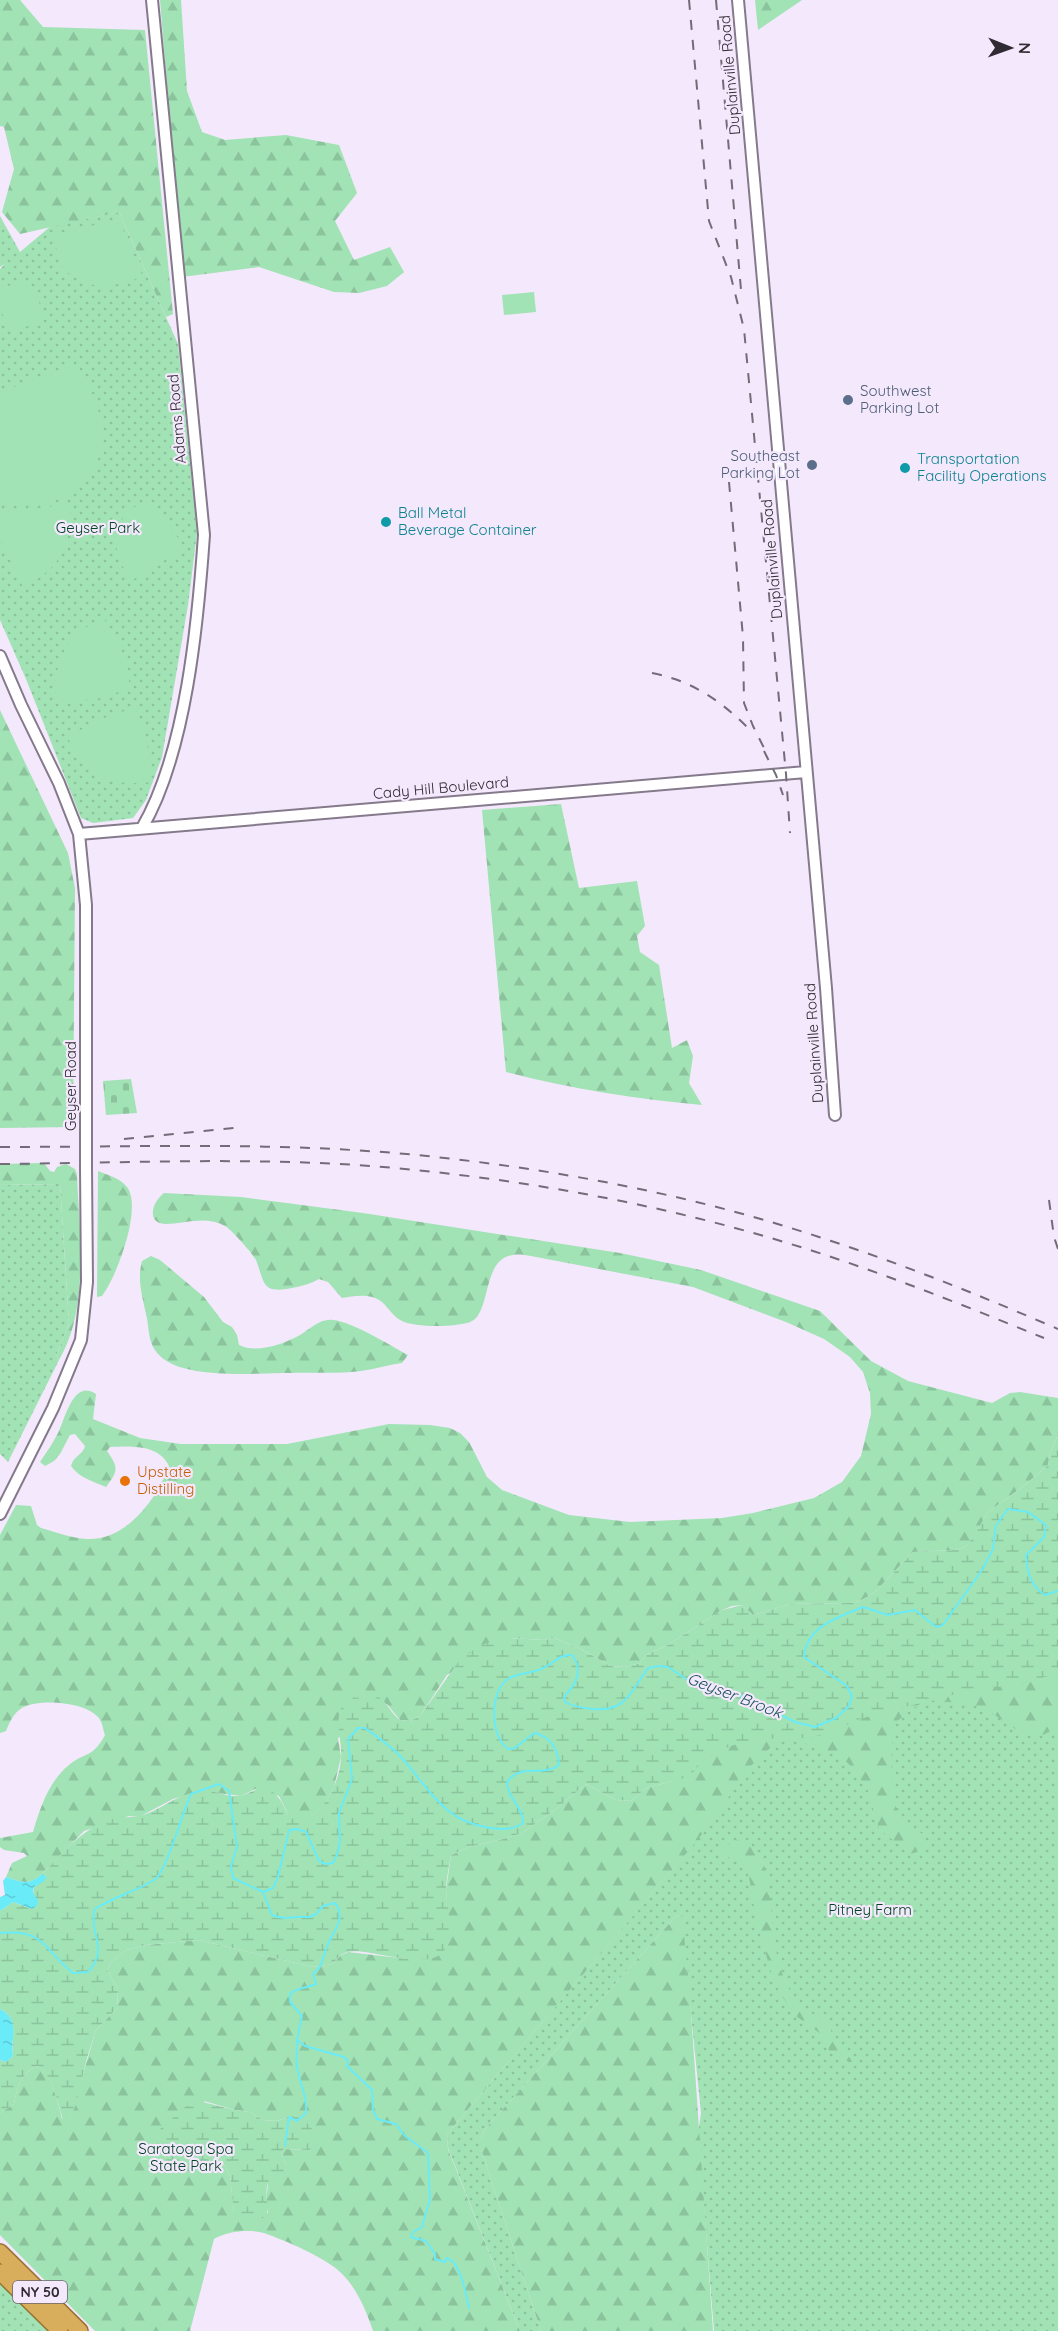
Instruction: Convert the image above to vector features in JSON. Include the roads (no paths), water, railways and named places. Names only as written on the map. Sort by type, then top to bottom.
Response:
[{"type":"highway","name":"NY 50","points":[[0,2252],[80,2331]]},
{"type":"highway","name":"NY 50","points":[[0,2272],[60,2331]]},
{"type":"street","name":"Adams Road","points":[[142,828],[152,812],[180,716],[199,596],[204,535],[152,0]]},
{"type":"street","name":"Duplainville Road","points":[[738,0],[834,1115]]},
{"type":"street","name":"Geyser Road","points":[[0,656],[59,783],[79,834],[87,928],[87,1282],[81,1340],[53,1408],[0,1514]]},
{"type":"street","name":"Cady Hill Boulevard","points":[[79,834],[806,772]]},
{"type":"water","points":[[42,1874],[47,1877],[34,1887],[33,1892],[38,1901],[37,1906],[32,1909],[13,1902],[0,1911],[0,1897],[5,1895],[3,1881],[6,1877],[29,1882]]},
{"type":"water","points":[[0,2009],[13,2023],[13,2056],[6,2062],[0,2060]]},
{"type":"waterway","name":"Geyser Brook","points":[[0,1933],[27,1934],[42,1943],[73,1973],[88,1972],[97,1956],[98,1948],[94,1926],[95,1909],[140,1888],[159,1875],[191,1794],[219,1784],[229,1791],[237,1847],[231,1866],[233,1878],[263,1892],[273,1888],[278,1877],[289,1830],[297,1829],[306,1832],[319,1861],[325,1864],[333,1863],[340,1842],[339,1813],[352,1779],[348,1739],[358,1728],[365,1728],[393,1749],[437,1800],[457,1817],[476,1825],[497,1829],[516,1827],[523,1823],[523,1817],[510,1793],[507,1782],[519,1773],[552,1769],[559,1765],[552,1744],[540,1735],[534,1733],[515,1748],[508,1749],[502,1743],[495,1725],[497,1694],[508,1679],[539,1670],[560,1657],[572,1655],[578,1666],[575,1682],[564,1697],[565,1702],[575,1706],[603,1709],[620,1704],[631,1693],[648,1668],[659,1666],[668,1667],[689,1681],[747,1698],[795,1722],[815,1727],[836,1718],[848,1707],[852,1697],[847,1686],[804,1657],[806,1646],[817,1630],[863,1607],[888,1615],[915,1610],[936,1627],[943,1625],[982,1570],[993,1549],[996,1525],[1008,1509],[1028,1512],[1046,1525],[1044,1537],[1026,1555],[1027,1567],[1033,1583],[1045,1595],[1058,1591]]},
{"type":"waterway","points":[[263,1892],[272,1915],[277,1917],[310,1917],[323,1906],[335,1903],[339,1909],[337,1926],[320,1965],[313,1974],[316,1984],[290,1994],[290,2002],[302,2016],[297,2040],[305,2046],[344,2057],[348,2061],[347,2066],[372,2090],[373,2110],[377,2119],[396,2124],[404,2135],[428,2153],[430,2199],[422,2227],[413,2232],[411,2237],[426,2241],[435,2254],[435,2259],[445,2262],[447,2258],[452,2261],[462,2280],[469,2308]]},
{"type":"waterway","points":[[285,2146],[289,2117],[297,2121],[306,2113],[306,2101],[297,2066],[297,2041]]},
{"type":"railway","points":[[689,0],[709,221],[731,277],[744,329],[790,833]]},
{"type":"railway","points":[[716,0],[741,290]]},
{"type":"railway","points":[[729,482],[743,637],[744,703],[768,756]]},
{"type":"railway","points":[[652,673],[681,682],[707,695],[731,712],[753,733]]},
{"type":"railway","points":[[764,751],[783,795]]},
{"type":"railway","points":[[124,1139],[234,1128]]},
{"type":"railway","points":[[0,1147],[218,1146],[327,1149],[436,1157],[581,1178],[677,1197],[772,1222],[939,1280],[1058,1329]]},
{"type":"railway","points":[[0,1164],[186,1161],[325,1163],[427,1171],[539,1186],[705,1220],[813,1251],[958,1303],[1044,1338]]},
{"type":"railway","points":[[1049,1200],[1058,1249]]},
{"type":"place","name":"Southwest Parking Lot","points":[[848,400]]},
{"type":"place","name":"Southeast Parking Lot","points":[[812,465]]},
{"type":"place","name":"Transportation Facility Operations","points":[[905,468]]},
{"type":"place","name":"Ball Metal Beverage Container","points":[[386,522]]},
{"type":"place","name":"Upstate Distilling","points":[[125,1481]]},
{"type":"park label","name":"Geyser Park","points":[[98,528]]},
{"type":"park label","name":"Pitney Farm","points":[[870,1910]]},
{"type":"park label","name":"Saratoga Spa State Park","points":[[186,2158]]}]
